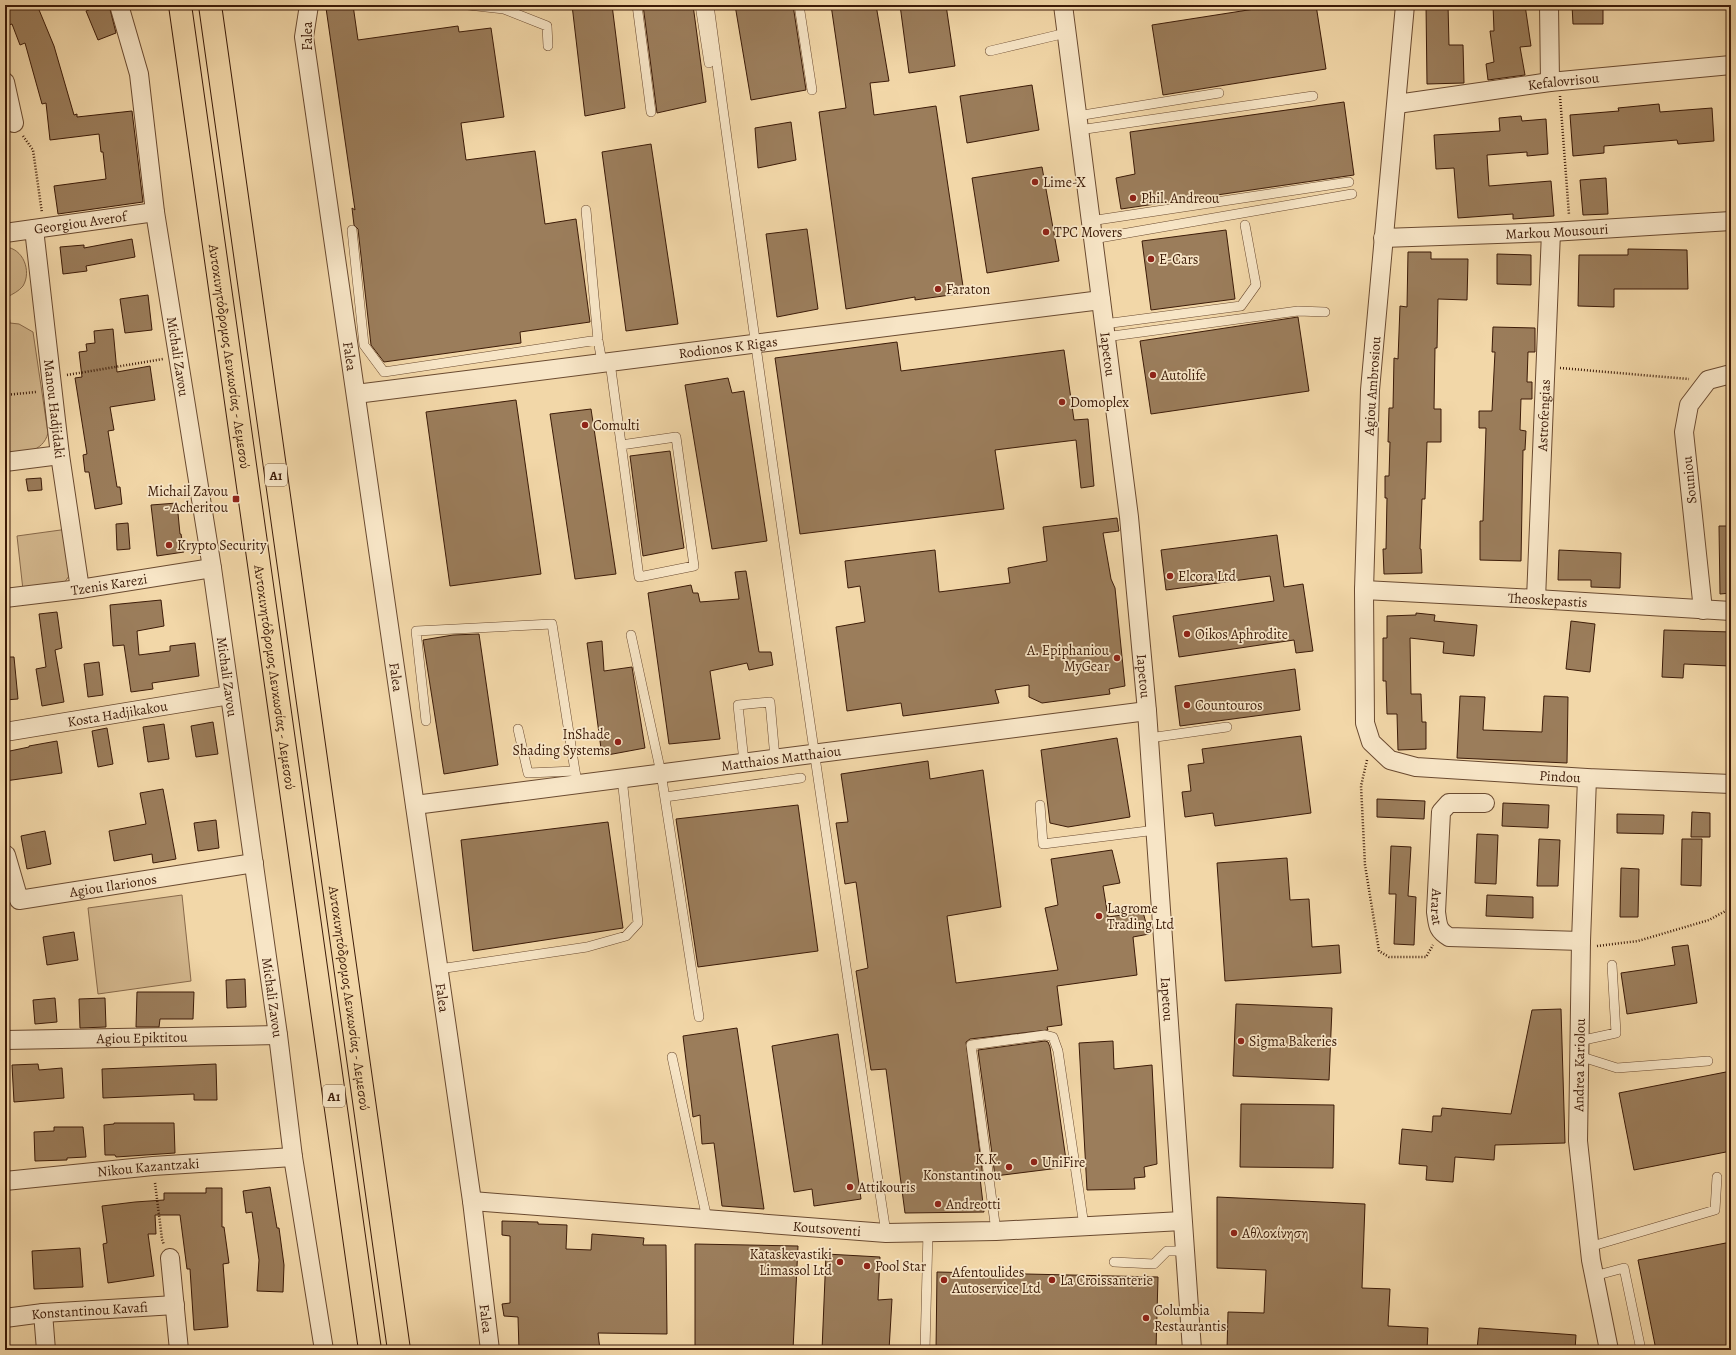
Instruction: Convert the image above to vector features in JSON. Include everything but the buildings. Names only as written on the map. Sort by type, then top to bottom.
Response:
[{"type":"highway","name":"Αυτοκινητόδρομος Λευκωσίας - Λεμεσού","points":[[180,5],[370,1350]]},
{"type":"highway","name":"Αυτοκινητόδρομος Λευκωσίας - Λεμεσού","points":[[210,5],[399,1350]]},
{"type":"highway","points":[[342,945],[364,1052],[412,1350]]},
{"type":"street","name":"Michali Zavou","points":[[119,5],[139,74],[155,212],[212,568],[278,1035],[293,1157],[324,1350]]},
{"type":"street","name":"Falea","points":[[308,5],[304,37],[472,1201],[490,1350]]},
{"type":"street","name":"Iapetou","points":[[1063,5],[1129,518],[1147,711],[1192,1350]]},
{"type":"street","name":"Agiou Ambrosiou","points":[[1371,742],[1366,723],[1364,590],[1370,390],[1405,5]]},
{"type":"street","points":[[1549,5],[1554,81]]},
{"type":"street","name":"Kefalovrisou","points":[[1397,104],[1554,81],[1731,65]]},
{"type":"street","points":[[5,82],[14,123]]},
{"type":"street","name":"Georgiou Averof","points":[[5,233],[155,212]]},
{"type":"street","name":"Markou Mousouri","points":[[1383,238],[1551,232],[1731,220]]},
{"type":"street","name":"Manou Hadjidaki","points":[[39,228],[52,384],[60,455],[80,589]]},
{"type":"street","name":"Astrofengias","points":[[1536,599],[1551,232]]},
{"type":"street","name":"Rodionos K Rigas","points":[[356,394],[1101,300]]},
{"type":"street","points":[[1708,380],[1731,374]]},
{"type":"street","name":"Souniou","points":[[1703,610],[1684,432],[1690,404],[1708,380]]},
{"type":"street","points":[[5,462],[60,455]]},
{"type":"street","name":"Tzenis Karezi","points":[[5,598],[80,589],[212,568]]},
{"type":"street","name":"Theoskepastis","points":[[1364,590],[1536,599],[1731,612]]},
{"type":"street","name":"Kosta Hadjikakou","points":[[5,732],[230,695]]},
{"type":"street","name":"Matthaios Matthaiou","points":[[415,805],[577,777],[622,778],[1147,711]]},
{"type":"street","name":"Pindou","points":[[1371,742],[1390,760],[1416,767],[1587,778],[1731,784]]},
{"type":"street","name":"Andrea Kariolou","points":[[1587,778],[1581,944],[1578,1141],[1594,1276],[1609,1350]]},
{"type":"street","name":"Ararat","points":[[1485,803],[1449,803],[1441,812],[1436,912],[1438,925],[1441,932],[1449,937],[1581,944]]},
{"type":"street","name":"Agiou Ilarionos","points":[[6,855],[19,900],[254,863]]},
{"type":"street","name":"Agiou Epiktitou","points":[[5,1040],[278,1035]]},
{"type":"street","name":"Nikou Kazantzaki","points":[[5,1181],[153,1166],[293,1157]]},
{"type":"street","name":"Koutsoventi","points":[[472,1201],[886,1233],[996,1231],[1182,1221]]},
{"type":"street","points":[[170,1258],[179,1350]]},
{"type":"street","name":"Konstantinou Kavafi","points":[[5,1318],[43,1313],[175,1305]]},
{"type":"street","points":[[43,1313],[46,1350]]},
{"type":"lane","points":[[468,5],[504,7],[547,26],[548,46]]},
{"type":"lane","points":[[637,5],[651,112]]},
{"type":"lane","points":[[700,5],[709,63]]},
{"type":"lane","points":[[709,5],[754,343],[813,754],[886,1233]]},
{"type":"lane","points":[[799,5],[812,90]]},
{"type":"lane","points":[[990,51],[1066,32]]},
{"type":"lane","points":[[1078,123],[1219,92]]},
{"type":"lane","points":[[1078,123],[1313,96]]},
{"type":"lane","points":[[1090,221],[1349,182]]},
{"type":"lane","points":[[1093,239],[1352,194]]},
{"type":"lane","points":[[586,210],[598,340],[606,362],[621,445],[639,577],[694,566],[676,437],[621,445]]},
{"type":"lane","points":[[1105,330],[1241,306],[1256,285],[1245,225]]},
{"type":"lane","points":[[352,230],[364,345],[384,372],[598,340]]},
{"type":"lane","points":[[1105,330],[1298,311],[1325,312]]},
{"type":"lane","points":[[426,721],[416,631],[552,624],[577,777],[528,773],[518,729]]},
{"type":"lane","points":[[631,634],[661,773],[698,1017]]},
{"type":"lane","points":[[744,762],[738,705],[770,702],[775,758]]},
{"type":"lane","points":[[1149,738],[1227,727]]},
{"type":"lane","points":[[439,969],[587,947],[626,936],[638,923],[622,778]]},
{"type":"lane","points":[[665,797],[801,778]]},
{"type":"lane","points":[[1040,805],[1043,844],[1156,830]]},
{"type":"lane","points":[[1579,1049],[1616,1033],[1612,965]]},
{"type":"lane","points":[[996,1231],[971,1044],[1044,1035],[1053,1037],[1058,1051],[1084,1226]]},
{"type":"lane","points":[[1579,1049],[1617,1068],[1708,1061]]},
{"type":"lane","points":[[672,1057],[707,1219]]},
{"type":"lane","points":[[1590,1247],[1715,1210],[1717,1177]]},
{"type":"lane","points":[[925,1350],[928,1232]]},
{"type":"lane","points":[[1114,1262],[1154,1264],[1167,1250],[1185,1251]]},
{"type":"lane","points":[[1594,1276],[1624,1268],[1641,1350]]},
{"type":"path","points":[[1554,81],[1570,231]]},
{"type":"path","points":[[14,123],[33,150],[39,228]]},
{"type":"path","points":[[5,395],[178,357]]},
{"type":"path","points":[[1546,367],[1708,380]]},
{"type":"path","points":[[1371,742],[1361,786],[1365,865],[1379,951],[1389,957],[1426,957],[1441,932]]},
{"type":"path","points":[[1581,944],[1638,940],[1709,920],[1731,908]]},
{"type":"path","points":[[153,1166],[162,1239],[170,1258]]},
{"type":"shaded area","points":[[5,247],[17,251],[26,267],[27,274],[23,286],[18,291],[7,297],[10,323],[19,324],[33,332],[48,433],[42,445],[37,448],[25,453],[5,456]]},
{"type":"shaded area","points":[[68,529],[72,572],[64,583],[23,590],[17,536]]},
{"type":"shaded area","points":[[182,895],[191,981],[98,994],[88,908]]},
{"type":"place","name":"Lime-X","points":[[1035,182]]},
{"type":"place","name":"Phil. Andreou","points":[[1133,198]]},
{"type":"place","name":"TPC Movers","points":[[1046,232]]},
{"type":"place","name":"E-Cars","points":[[1151,259]]},
{"type":"place","name":"Faraton","points":[[938,289]]},
{"type":"place","name":"Autolife","points":[[1153,375]]},
{"type":"place","name":"Domoplex","points":[[1062,402]]},
{"type":"place","name":"Comulti","points":[[585,425]]},
{"type":"place","name":"Michail Zavou - Acheritou","points":[[236,499]]},
{"type":"place","name":"Krypto Security","points":[[169,545]]},
{"type":"place","name":"Elcora Ltd","points":[[1170,576]]},
{"type":"place","name":"Oikos Aphrodite","points":[[1187,634]]},
{"type":"place","name":"A. Epiphaniou MyGear","points":[[1117,658]]},
{"type":"place","name":"Countouros","points":[[1187,705]]},
{"type":"place","name":"InShade Shading Systems","points":[[618,742]]},
{"type":"place","name":"Lagrome Trading Ltd","points":[[1099,916]]},
{"type":"place","name":"Sigma Bakeries","points":[[1241,1041]]},
{"type":"place","name":"UniFire","points":[[1034,1162]]},
{"type":"place","name":"K.K. Konstantinou","points":[[1009,1167]]},
{"type":"place","name":"Attikouris","points":[[850,1187]]},
{"type":"place","name":"Andreotti","points":[[938,1204]]},
{"type":"place","name":"Αθλοκίνηση","points":[[1234,1233]]},
{"type":"place","name":"Kataskevastiki Limassol Ltd","points":[[840,1262]]},
{"type":"place","name":"Pool Star","points":[[867,1266]]},
{"type":"place","name":"Afentoulides Autoservice Ltd","points":[[944,1280]]},
{"type":"place","name":"La Croissanterie","points":[[1052,1280]]},
{"type":"place","name":"Columbia Restaurantis","points":[[1146,1318]]}]
